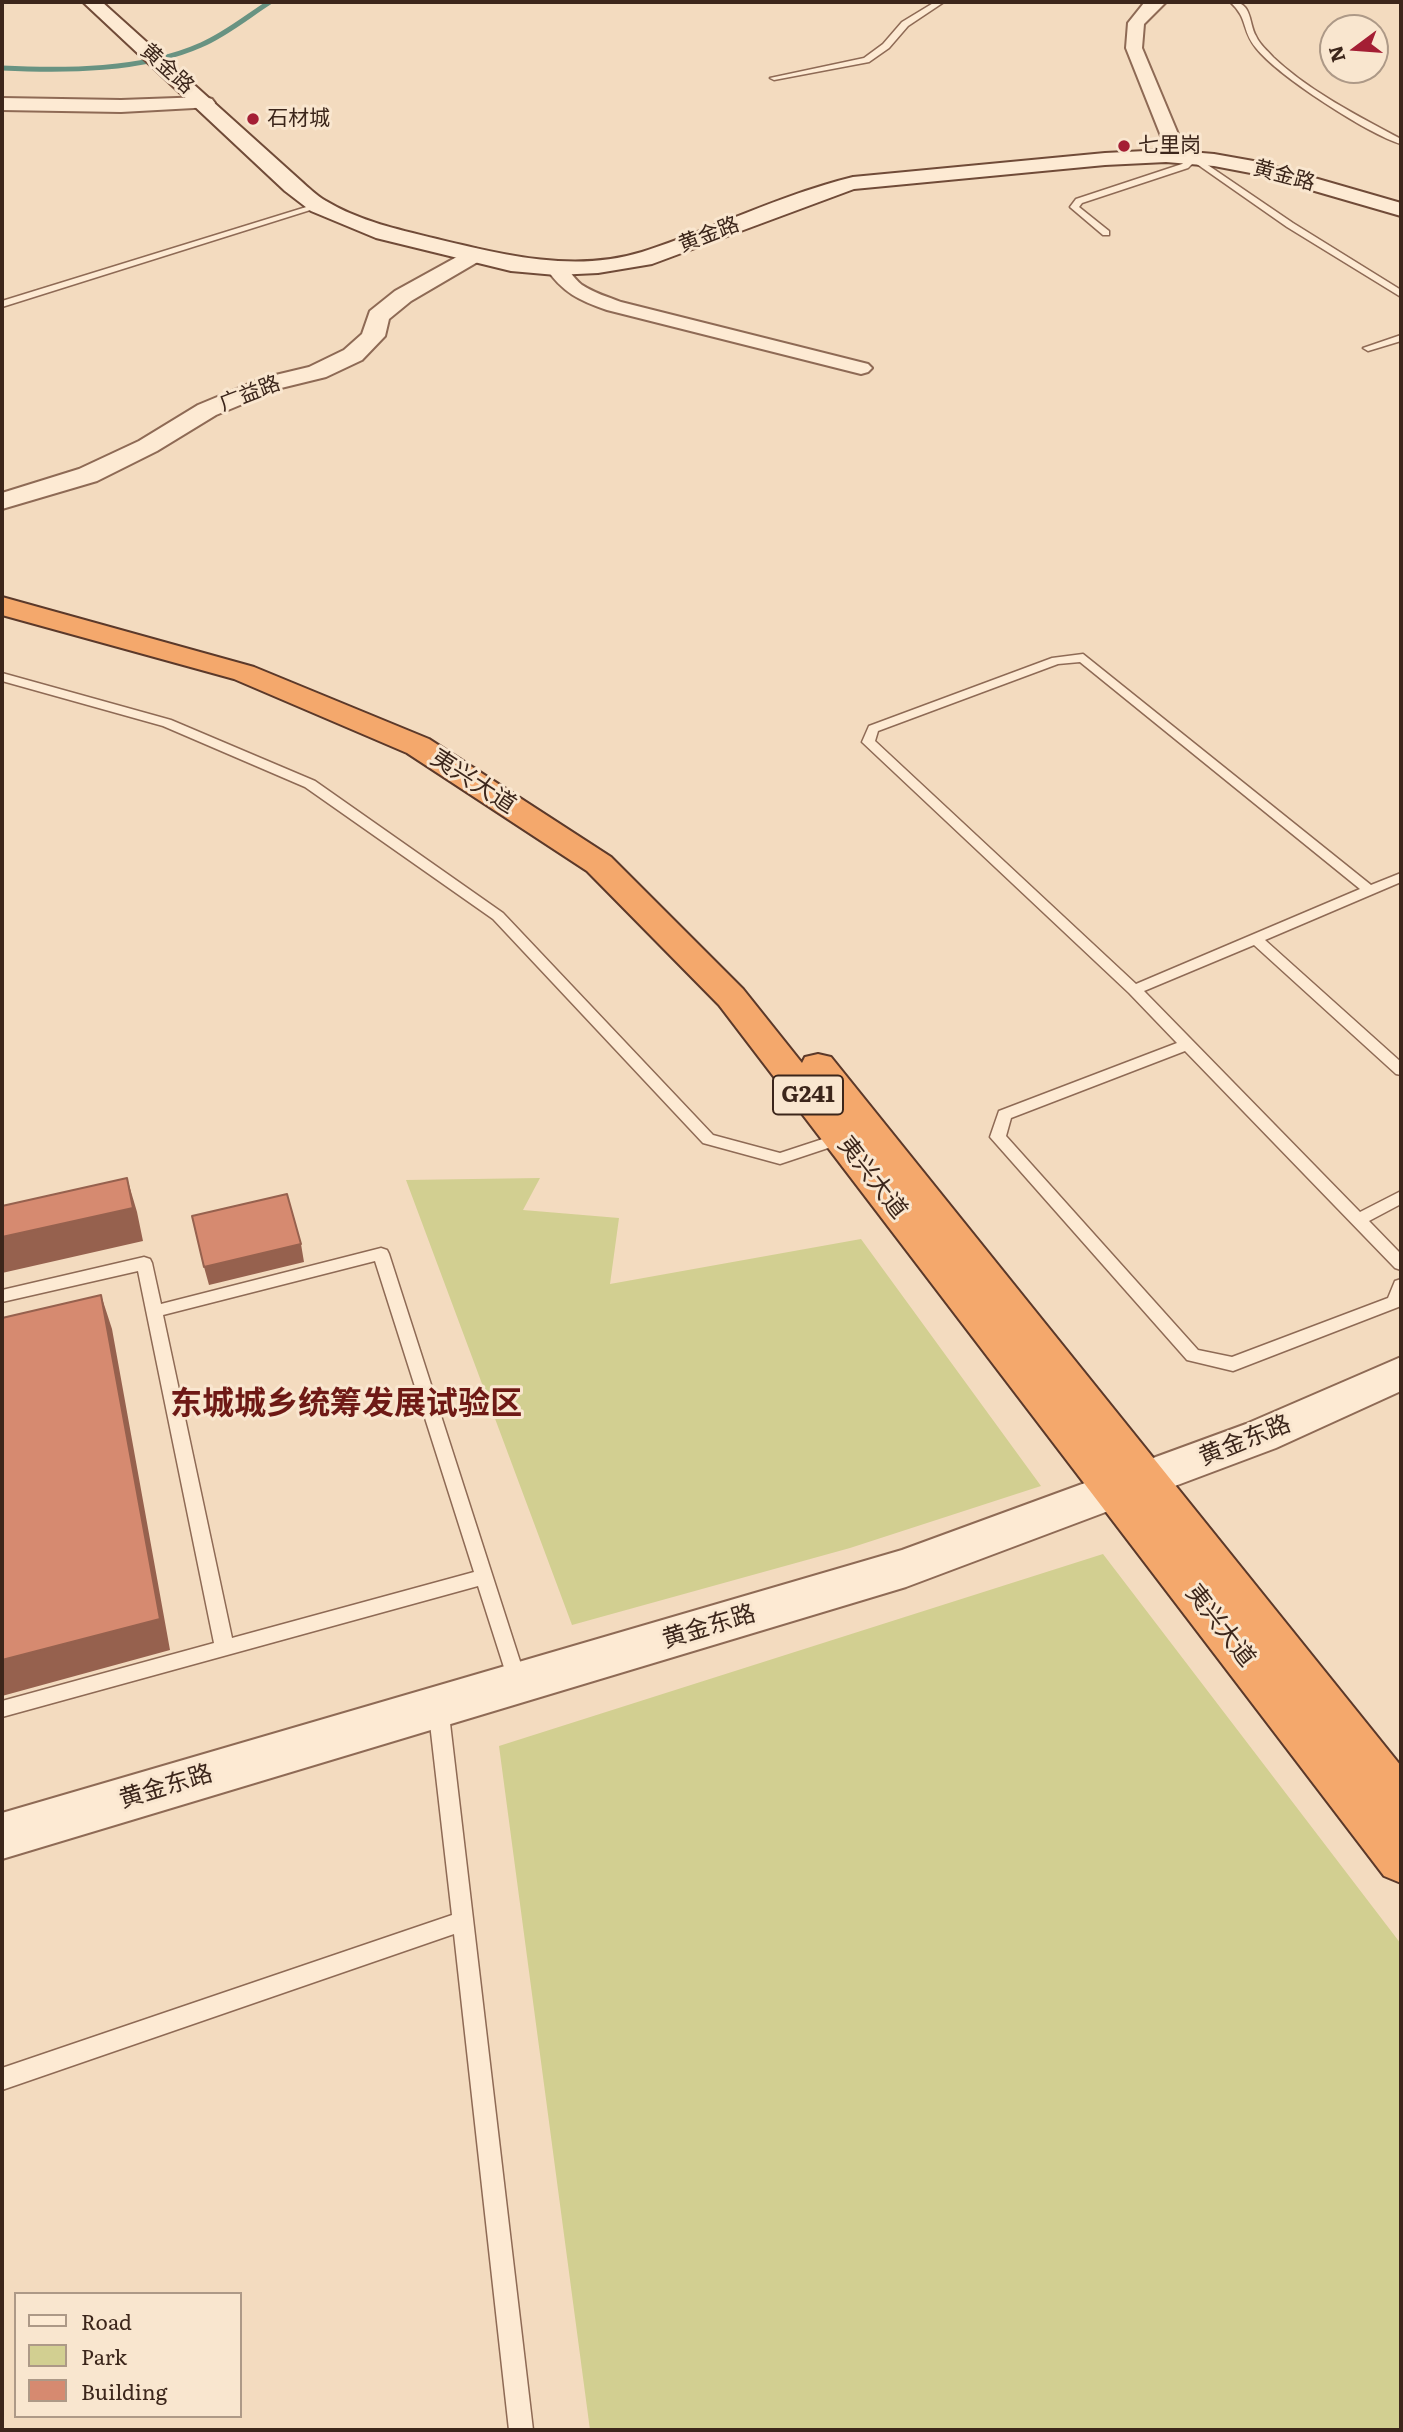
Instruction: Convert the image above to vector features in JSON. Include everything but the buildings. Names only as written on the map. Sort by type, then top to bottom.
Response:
[{"type":"highway","name":"夷兴大道","points":[[2,590],[260,661],[436,734],[621,853],[756,987],[1130,1485],[1401,1860]]},
{"type":"highway","name":"夷兴大道","points":[[2,606],[244,673],[418,746],[599,864],[731,997],[841,1138],[1130,1485],[1401,1802]]},
{"type":"main road","name":"黄金路","points":[[92,2],[293,186],[319,206],[384,233],[511,264],[556,268],[598,267],[644,259],[827,190],[853,183],[1105,159],[1166,156],[1259,168],[1401,210]]},
{"type":"main road","points":[[2,104],[121,106],[198,97]]},
{"type":"main road","name":"广益路","points":[[2,500],[88,475],[148,446],[207,410],[272,383],[317,372],[353,355],[373,336],[378,316],[403,296],[473,255]]},
{"type":"main road","name":"黄金东路","points":[[2,1836],[906,1568],[1261,1436],[1401,1373]]},
{"type":"street","points":[[1158,2],[1150,6],[1136,23],[1134,48],[1170,136],[1193,158]]},
{"type":"street","points":[[556,268],[565,284],[582,294],[614,306],[860,368]]},
{"type":"lane","points":[[774,78],[866,60],[886,46],[905,24],[940,2]]},
{"type":"lane","points":[[1234,2],[1244,9],[1251,35],[1262,52],[1343,110],[1401,142]]},
{"type":"lane","points":[[1106,233],[1074,207],[1079,201],[1185,166],[1193,158],[1290,225],[1401,294]]},
{"type":"lane","points":[[2,304],[319,206]]},
{"type":"lane","points":[[1367,348],[1401,338]]},
{"type":"lane","points":[[1370,891],[1083,658],[1056,661],[873,729],[868,742],[1134,990],[1401,1264]]},
{"type":"lane","points":[[2,677],[167,723],[310,784],[498,916],[708,1139],[780,1159],[841,1138]]},
{"type":"lane","points":[[1134,990],[1401,877]]},
{"type":"lane","points":[[1256,939],[1401,1070]]},
{"type":"lane","points":[[1186,1045],[1004,1115],[998,1137],[1193,1354],[1233,1364],[1395,1302],[1401,1285]]},
{"type":"lane","points":[[1358,1220],[1401,1197]]},
{"type":"lane","points":[[156,1311],[381,1254],[518,1683]]},
{"type":"lane","points":[[2,1296],[144,1263],[225,1649]]},
{"type":"lane","points":[[2,1709],[484,1577]]},
{"type":"lane","points":[[438,1706],[521,2430]]},
{"type":"lane","points":[[2,2079],[463,1922]]},
{"type":"green space","points":[[540,1178],[523,1210],[619,1218],[610,1284],[861,1239],[1041,1486],[850,1548],[572,1625],[406,1180]]},
{"type":"green space","points":[[1103,1554],[1401,1944],[1401,2430],[590,2430],[499,1746]]},
{"type":"waterway","points":[[2,68],[77,69],[154,60],[210,41],[270,2]]},
{"type":"place","name":"石材城","points":[[253,119]]},
{"type":"place","name":"七里岗","points":[[1124,146]]},
{"type":"district","name":"东城城乡统筹发展试验区","points":[[346,1405]]}]
